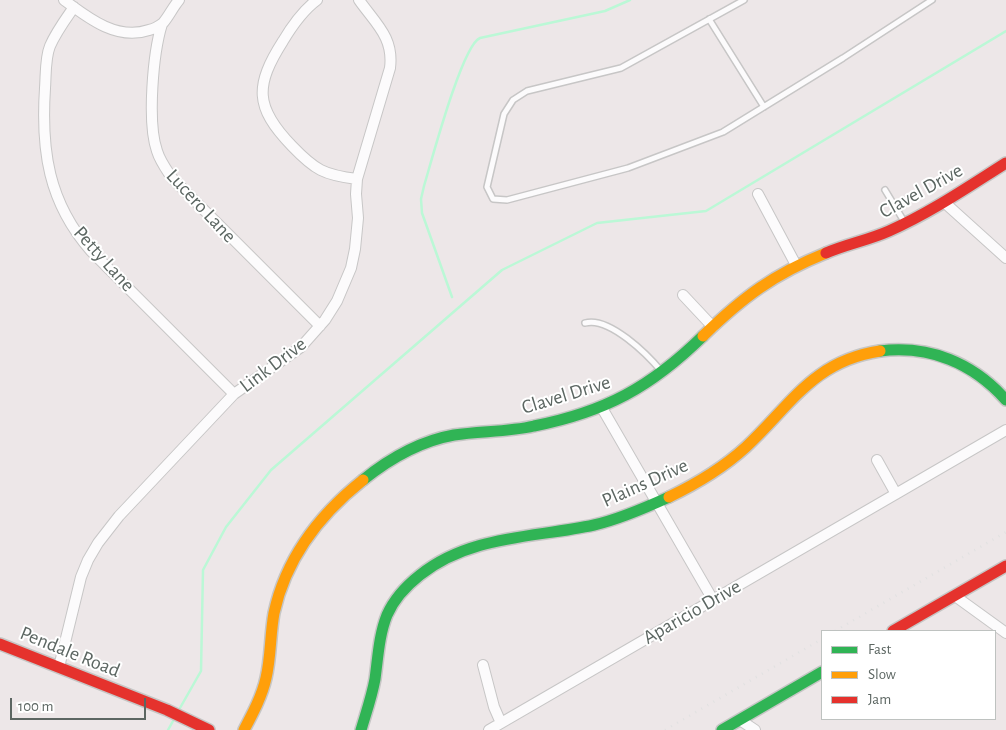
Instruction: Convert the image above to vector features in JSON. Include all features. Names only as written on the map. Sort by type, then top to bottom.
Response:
[{"type":"street","points":[[64,0],[102,26],[123,33],[144,32],[162,24],[178,0]]},
{"type":"street","points":[[316,0],[300,15],[265,73],[262,89],[266,110],[278,131],[305,160],[324,173],[357,179]]},
{"type":"street","name":"Link Drive","points":[[59,667],[81,577],[98,543],[119,516],[234,394],[301,347],[320,326],[336,302],[351,268],[358,218],[357,179],[390,68],[391,58],[387,38],[359,0]]},
{"type":"street","name":"Petty Lane","points":[[74,7],[58,31],[48,53],[43,121],[44,141],[49,168],[62,209],[80,238],[92,251],[234,394]]},
{"type":"street","name":"Lucero Lane","points":[[162,24],[156,49],[151,121],[156,149],[162,162],[172,178],[320,326]]},
{"type":"street","name":"Clavel Drive","points":[[244,730],[264,683],[269,663],[272,629],[283,579],[293,558],[308,535],[327,513],[375,471],[419,446],[444,437],[533,427],[602,408],[638,389],[663,372],[762,284],[819,254],[873,237],[905,223],[945,203],[1006,163]]},
{"type":"street","points":[[758,194],[796,265]]},
{"type":"street","points":[[945,203],[1006,258]]},
{"type":"street","points":[[683,295],[713,327]]},
{"type":"street","name":"Plains Drive","points":[[361,730],[375,677],[378,646],[389,610],[400,593],[424,570],[467,548],[510,537],[596,525],[656,502],[693,485],[726,463],[763,430],[798,391],[825,370],[863,355],[900,350],[917,350],[937,355],[957,363],[980,376],[1002,394],[1006,400]]},
{"type":"street","points":[[602,408],[713,600]]},
{"type":"street","name":"Aparicio Drive","points":[[489,730],[1006,430]]},
{"type":"street","points":[[876,460],[896,494]]},
{"type":"street","points":[[895,630],[1006,566]]},
{"type":"street","points":[[955,596],[1006,633]]},
{"type":"street","name":"Pendale Road","points":[[0,644],[166,710],[209,730]]},
{"type":"street","points":[[483,665],[494,707],[501,723]]},
{"type":"street","points":[[722,730],[821,673]]},
{"type":"street","points":[[740,720],[755,730]]},
{"type":"lane","points":[[744,0],[621,68],[527,92],[513,100],[504,114],[488,187],[493,199],[507,200],[628,168],[723,132],[932,0]]},
{"type":"lane","points":[[709,19],[764,107]]},
{"type":"lane","points":[[885,190],[905,223]]},
{"type":"lane","points":[[585,323],[591,321],[604,325],[617,333],[640,348],[663,372]]},
{"type":"waterway","points":[[452,297],[422,213],[421,199],[456,82],[473,45],[480,38],[605,11],[630,0]]},
{"type":"waterway","points":[[180,708],[201,671],[203,570],[226,527],[271,470],[502,270],[597,223],[706,211],[1006,31]]},
{"type":"waterway","points":[[168,730],[173,721]]},
{"type":"railway","points":[[837,630],[1006,532]]},
{"type":"railway","points":[[665,730],[821,640]]},
{"type":"traffic: fast","points":[[363,480],[394,458],[417,446],[441,438],[534,426],[560,420],[605,405],[626,395],[665,370],[703,336]]},
{"type":"traffic: fast","points":[[880,351],[916,351],[949,359],[979,376],[1006,400]]},
{"type":"traffic: fast","points":[[361,730],[374,685],[380,638],[387,615],[401,593],[420,575],[439,562],[481,545],[604,523],[669,497]]},
{"type":"traffic: fast","points":[[722,730],[821,673]]},
{"type":"traffic: slow","points":[[703,336],[760,288],[790,269],[826,253]]},
{"type":"traffic: slow","points":[[669,497],[709,475],[737,455],[805,387],[820,375],[837,364],[857,356],[880,351]]},
{"type":"traffic: slow","points":[[244,730],[264,685],[268,670],[274,613],[279,593],[287,574],[306,539],[332,508],[363,480]]},
{"type":"traffic: jam","points":[[826,253],[904,224],[949,199],[1006,163]]},
{"type":"traffic: jam","points":[[895,630],[1006,566]]},
{"type":"traffic: jam","points":[[0,644],[167,710],[209,730]]}]
